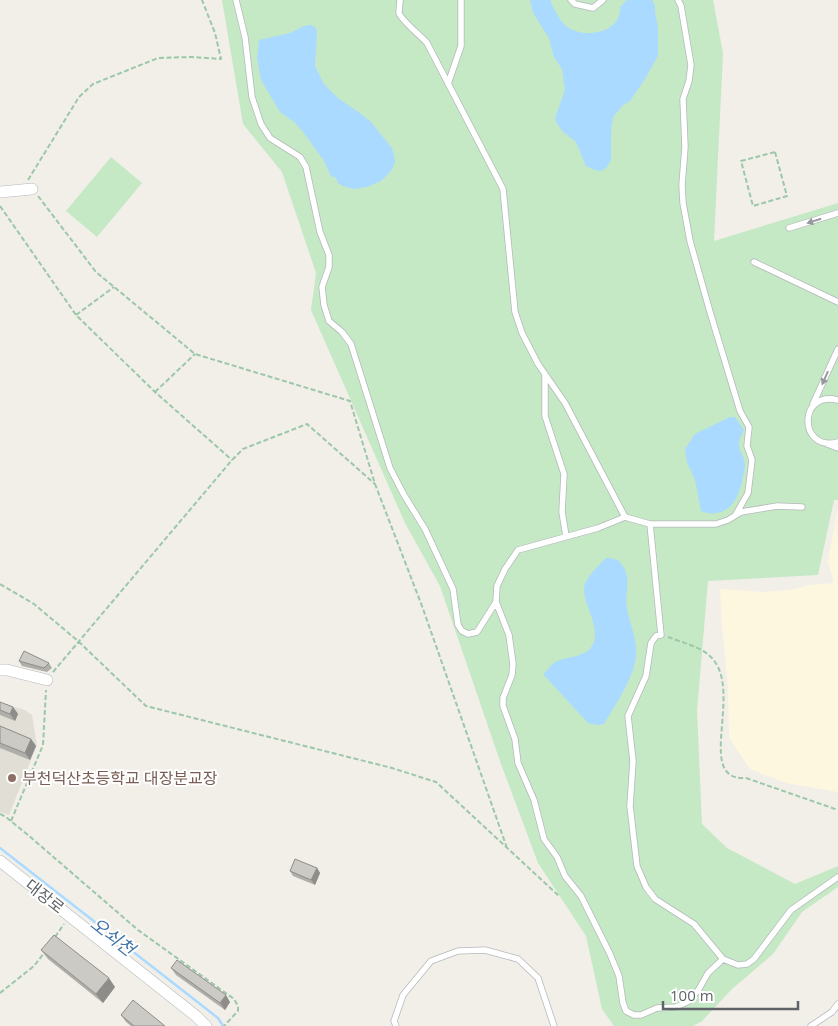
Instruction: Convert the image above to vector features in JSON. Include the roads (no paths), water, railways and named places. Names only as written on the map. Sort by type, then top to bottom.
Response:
[{"type":"street","points":[[0,192],[32,189]]},
{"type":"street","points":[[0,670],[47,680]]},
{"type":"street","name":"대장로","points":[[0,861],[196,1016],[206,1026]]},
{"type":"lane","points":[[236,0],[245,37],[252,98],[261,124],[270,138],[300,157],[306,166],[320,232],[329,255],[329,267],[322,287],[324,306],[329,321],[342,332],[351,344],[390,468],[424,528],[453,589],[458,625],[468,634],[476,632],[496,602]]},
{"type":"lane","points":[[400,0],[399,14],[428,43],[503,189],[515,312],[522,333],[538,364],[566,403],[625,517]]},
{"type":"lane","points":[[448,84],[461,46],[461,0]]},
{"type":"lane","points":[[571,0],[574,4],[593,8],[603,0]]},
{"type":"lane","points":[[678,0],[681,6],[691,65],[689,81],[683,99],[686,147],[682,185],[683,203],[690,241],[710,312],[740,412],[749,427],[747,446],[752,460],[748,493],[735,516]]},
{"type":"lane","points":[[790,228],[838,213]]},
{"type":"lane","points":[[754,262],[838,302]]},
{"type":"lane","points":[[838,349],[807,422],[813,436],[838,448]]},
{"type":"lane","points":[[545,374],[545,416],[564,474],[562,512],[566,536]]},
{"type":"lane","points":[[812,408],[817,402],[824,399],[838,400]]},
{"type":"lane","points":[[825,443],[838,442]]},
{"type":"lane","points":[[723,958],[708,973],[699,989],[689,1001],[676,1007],[658,1008],[641,1015],[634,1015],[626,1010],[623,1003],[619,976],[610,954],[581,896],[565,876],[556,857],[544,839],[534,800],[518,763],[515,739],[503,706],[503,698],[512,675],[513,664],[509,635],[496,602],[497,586],[505,568],[518,550],[598,528],[625,517],[650,524],[716,524],[741,512],[776,506],[802,507]]},
{"type":"lane","points":[[650,524],[662,635],[656,636],[651,643],[646,676],[628,716],[633,762],[630,806],[637,866],[646,888],[655,899],[694,924],[723,958],[738,965],[747,964],[754,958],[791,910],[838,877]]},
{"type":"lane","points":[[396,1026],[394,1021],[403,995],[431,961],[458,951],[485,950],[518,959],[538,978],[554,1026]]},
{"type":"lane","points":[[810,1026],[832,1012],[838,1004]]},
{"type":"water","points":[[530,0],[550,0],[559,18],[566,26],[582,33],[600,32],[615,23],[619,16],[620,7],[627,0],[652,0],[655,5],[658,28],[658,56],[630,101],[623,105],[613,117],[611,160],[606,168],[601,171],[586,166],[576,142],[563,132],[557,124],[555,118],[565,90],[562,69],[554,57],[549,38],[533,13]]},
{"type":"water","points":[[311,25],[317,31],[315,66],[324,84],[339,99],[371,122],[391,147],[394,154],[395,162],[391,171],[381,181],[367,187],[354,189],[343,186],[338,183],[336,178],[331,176],[324,161],[304,133],[294,122],[280,112],[261,80],[257,58],[259,40],[290,33],[304,26]]},
{"type":"water","points":[[730,417],[735,417],[744,430],[739,443],[745,467],[742,482],[737,497],[729,507],[719,512],[707,513],[701,511],[695,480],[687,462],[685,449],[695,434]]},
{"type":"water","points":[[606,558],[619,561],[626,572],[626,602],[635,639],[636,654],[633,670],[622,694],[604,724],[597,725],[588,723],[543,674],[554,663],[585,653],[592,646],[595,632],[584,589],[590,576]]},
{"type":"waterway","name":"오쇠천","points":[[0,848],[218,1018],[223,1026]]},
{"type":"place","name":"부천덕산초등학교 대장분교장","points":[[12,778]]}]
